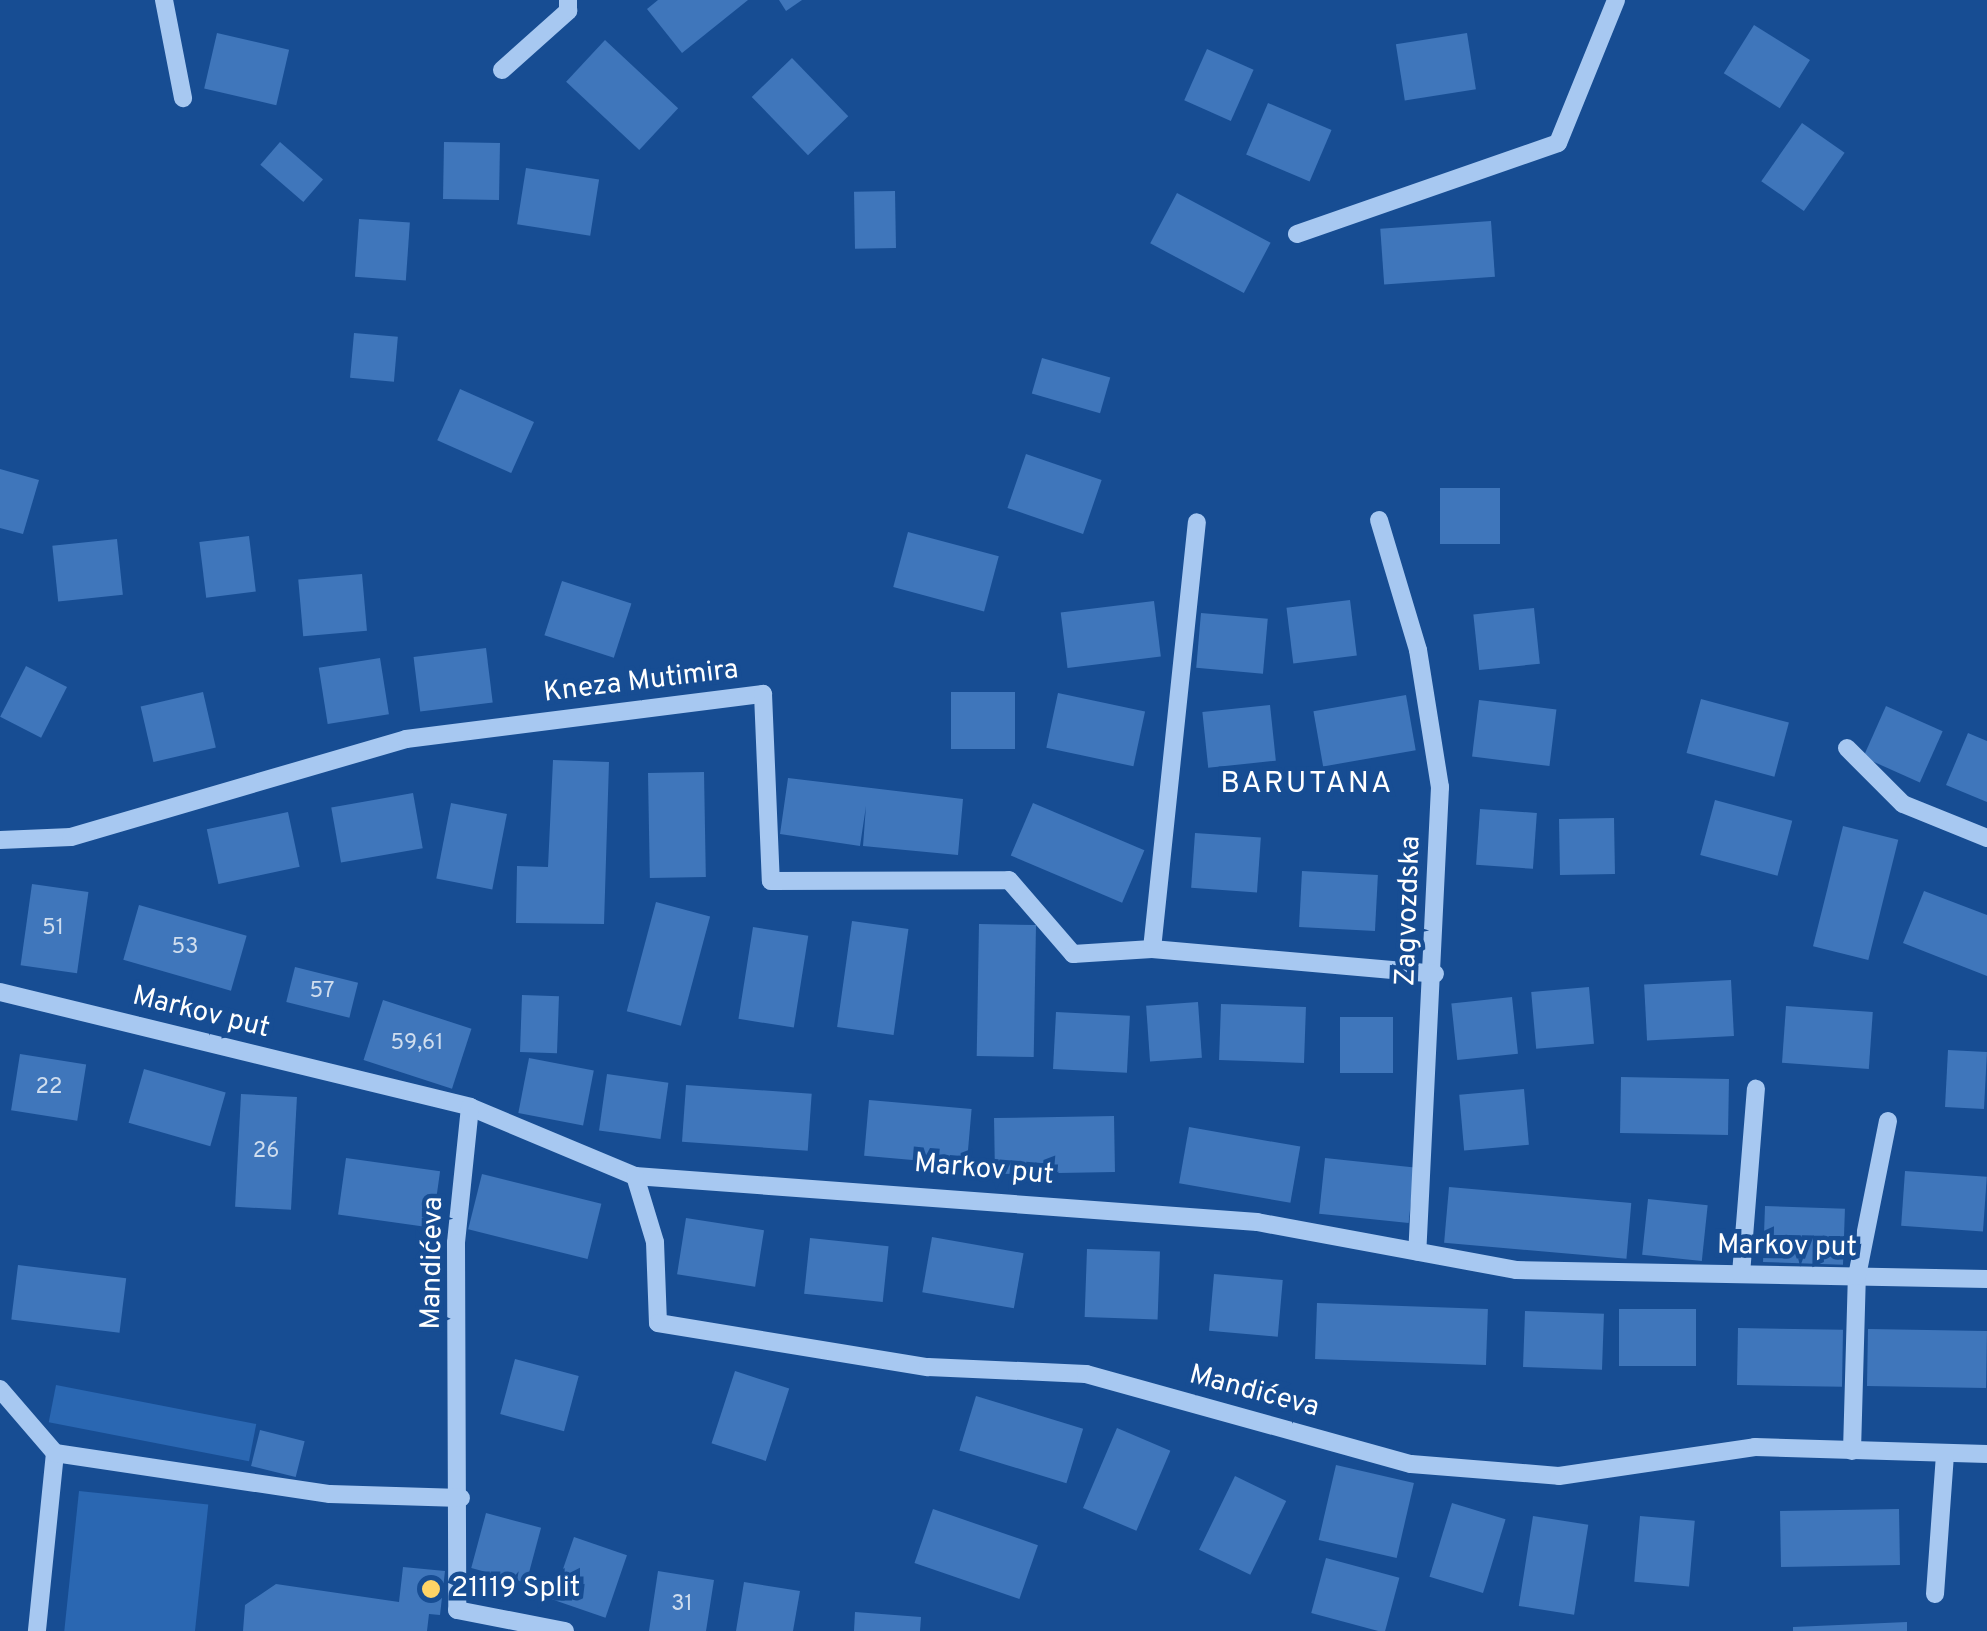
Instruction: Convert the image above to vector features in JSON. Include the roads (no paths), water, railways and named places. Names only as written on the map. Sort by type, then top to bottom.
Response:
[{"type":"street","points":[[164,0],[184,98]]},
{"type":"street","points":[[502,70],[568,11],[568,0]]},
{"type":"street","points":[[1297,234],[1558,143],[1616,0]]},
{"type":"street","name":"Zagvozdska","points":[[1379,520],[1418,650],[1440,786],[1435,974],[1416,1251]]},
{"type":"street","points":[[1152,950],[1197,522]]},
{"type":"street","name":"Kneza Mutimira","points":[[0,840],[71,838],[406,739],[763,694],[772,880],[1009,880],[1073,954],[1152,950],[1435,974]]},
{"type":"street","points":[[1847,748],[1903,804],[1987,838]]},
{"type":"street","name":"Markov put","points":[[0,992],[470,1106],[634,1176],[1238,1220],[1516,1270],[1987,1279]]},
{"type":"street","points":[[1741,1274],[1756,1090]]},
{"type":"street","name":"Mandićeva","points":[[470,1106],[456,1243],[460,1498],[457,1610],[565,1631]]},
{"type":"street","points":[[1852,1451],[1857,1276],[1888,1121]]},
{"type":"street","name":"Mandićeva","points":[[634,1176],[655,1242],[658,1323],[928,1367],[1086,1374],[1411,1464],[1559,1476],[1754,1447],[1987,1454]]},
{"type":"street","points":[[0,1389],[56,1453],[330,1494],[460,1498]]},
{"type":"street","points":[[38,1631],[56,1453]]},
{"type":"street","points":[[1934,1594],[1945,1455]]},
{"type":"place","name":"21119 Split","points":[[431,1589]]},
{"type":"district","name":"BARUTANA","points":[[1307,785]]}]
